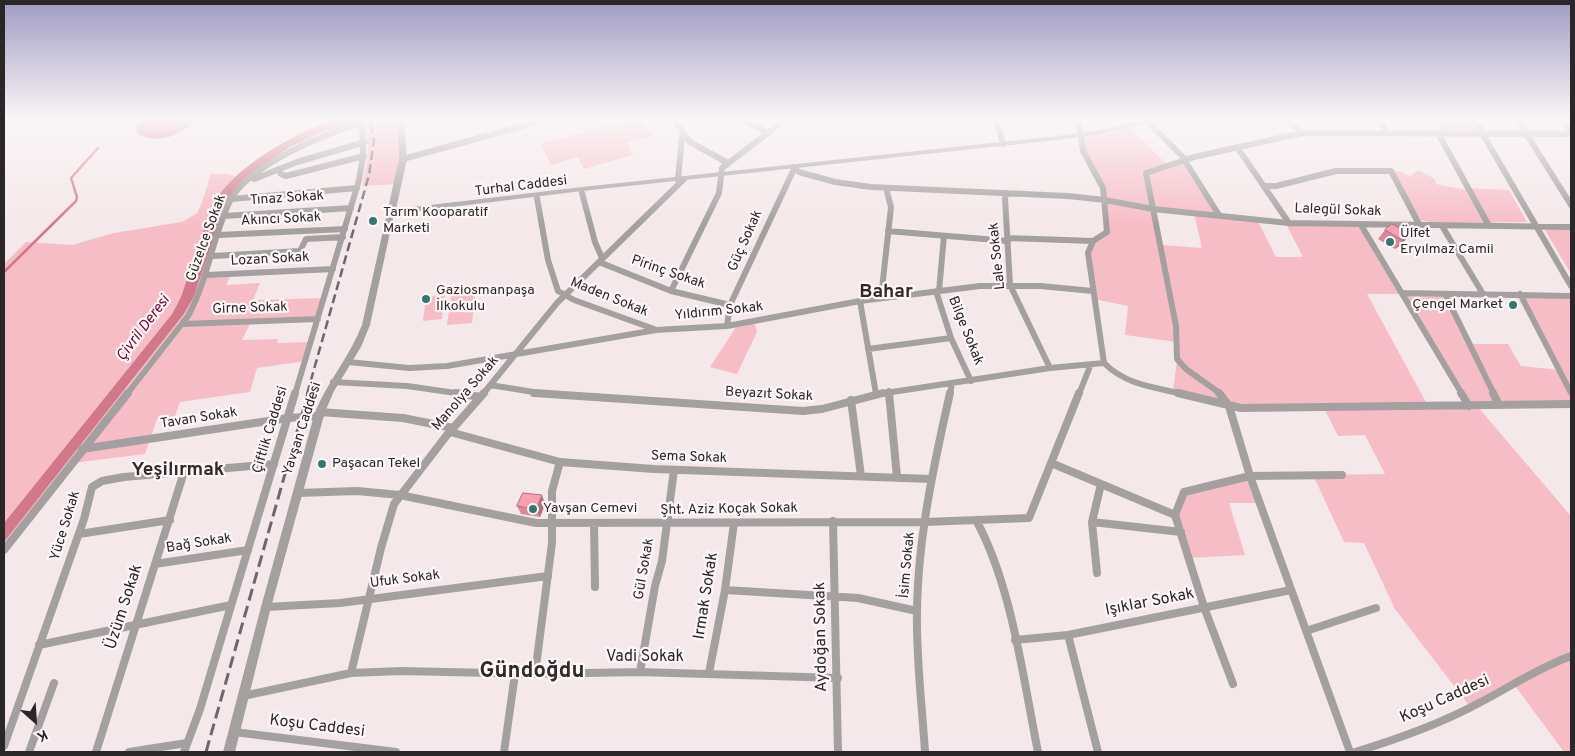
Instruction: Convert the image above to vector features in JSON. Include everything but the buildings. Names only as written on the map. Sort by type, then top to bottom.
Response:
[{"type":"street","name":"Güzelce Sokak","points":[[4,550],[82,449],[183,324],[194,306],[207,275],[224,216],[231,199],[244,184],[286,154]]},
{"type":"street","points":[[244,184],[278,169],[325,154]]},
{"type":"street","name":"Yavşan Caddesi","points":[[229,752],[266,607],[320,414],[333,382],[358,345],[366,325],[403,154]]},
{"type":"street","points":[[403,159],[420,154]]},
{"type":"street","points":[[681,180],[682,154]]},
{"type":"street","points":[[711,154],[728,163]]},
{"type":"street","points":[[671,291],[719,193],[722,168],[740,154]]},
{"type":"street","name":"Turhal Caddesi","points":[[390,214],[656,182],[913,154]]},
{"type":"street","points":[[888,231],[1007,240],[1093,241],[1107,232],[1105,200],[1102,184],[1085,154]]},
{"type":"street","points":[[1179,154],[1185,160],[1219,215]]},
{"type":"street","points":[[1208,154],[1153,168],[1146,173],[1176,326],[1177,359],[1186,369],[1220,394],[1229,406],[1250,476],[1350,752]]},
{"type":"street","points":[[1242,154],[1289,223]]},
{"type":"street","points":[[1449,154],[1488,226]]},
{"type":"street","points":[[1494,154],[1571,286]]},
{"type":"street","points":[[1539,154],[1571,205]]},
{"type":"street","points":[[278,169],[281,174],[286,176],[364,156]]},
{"type":"street","name":"Çiftlik Caddesi","points":[[186,747],[200,709],[343,237],[364,156]]},
{"type":"street","name":"Lalegül Sokak","points":[[793,168],[799,172],[835,182],[886,188],[1007,193],[1105,200],[1153,209],[1289,223],[1571,227]]},
{"type":"street","name":"Güç Sokak","points":[[727,326],[730,305],[793,168]]},
{"type":"street","points":[[1265,186],[1276,186],[1336,171],[1391,171],[1420,226]]},
{"type":"street","name":"Manolya Sokak","points":[[351,674],[387,525],[394,504],[400,495],[451,430],[518,353],[564,295],[681,180]]},
{"type":"street","name":"Turhal Caddesi","points":[[390,214],[582,193],[656,182]]},
{"type":"street","points":[[231,199],[357,188]]},
{"type":"street","points":[[881,298],[891,202],[886,188]]},
{"type":"street","points":[[582,193],[601,260]]},
{"type":"street","name":"Lale Sokak","points":[[1007,193],[1005,198],[1010,285],[1050,368]]},
{"type":"street","name":"Maden Sokak","points":[[537,198],[543,241],[550,271],[558,291],[656,330]]},
{"type":"street","name":"Tınaz Sokak","points":[[224,216],[351,208]]},
{"type":"street","points":[[1361,225],[1469,406]]},
{"type":"street","points":[[1442,226],[1483,294]]},
{"type":"street","name":"Akıncı Sokak","points":[[219,236],[345,229]]},
{"type":"street","name":"Bilge Sokak","points":[[944,236],[937,291],[951,338],[971,380]]},
{"type":"street","points":[[213,256],[300,251],[306,239],[343,237]]},
{"type":"street","points":[[1093,241],[1088,253],[1104,363],[1115,374],[1126,380],[1229,406],[1268,409],[1571,404]]},
{"type":"street","name":"Pirinç Sokak","points":[[601,260],[671,291],[730,305]]},
{"type":"street","name":"Lozan Sokak","points":[[207,275],[333,269]]},
{"type":"street","name":"Yıldırım Sokak","points":[[348,362],[423,368],[447,366],[656,330],[727,326],[860,301],[937,291],[1010,285],[1093,290]]},
{"type":"street","points":[[1402,293],[1571,296]]},
{"type":"street","points":[[1445,294],[1499,405]]},
{"type":"street","points":[[1520,294],[1571,393]]},
{"type":"street","points":[[860,301],[876,394]]},
{"type":"street","name":"Girne Sokak","points":[[183,324],[318,319]]},
{"type":"street","points":[[868,349],[951,338]]},
{"type":"street","name":"Beyazıt Sokak","points":[[490,385],[536,393],[606,399],[758,407],[803,412],[822,409],[889,391],[952,384],[1050,368],[1104,363]]},
{"type":"street","points":[[1092,364],[1052,463],[1175,515]]},
{"type":"street","points":[[333,382],[410,387],[480,397]]},
{"type":"street","name":"İsim Sokak","points":[[925,752],[917,611],[931,479],[952,384]]},
{"type":"street","points":[[889,391],[897,477]]},
{"type":"street","points":[[852,400],[852,418],[861,476]]},
{"type":"street","name":"Tavan Sokak","points":[[82,449],[320,414]]},
{"type":"street","name":"Sema Sokak","points":[[320,414],[402,418],[451,430],[560,462],[674,470],[931,479]]},
{"type":"street","points":[[535,674],[552,543],[550,523],[555,473],[560,462]]},
{"type":"street","name":"Şht. Aziz Koçak Sokak","points":[[297,493],[357,491],[400,495],[521,521],[550,523],[926,522],[1029,518],[1052,463]]},
{"type":"street","name":"Yüce Sokak","points":[[4,746],[38,645],[79,534],[86,511],[89,491],[96,484],[124,477],[274,464]]},
{"type":"street","name":"Gül Sokak","points":[[640,672],[655,586],[662,561],[674,470]]},
{"type":"street","name":"Üzüm Sokak","points":[[96,752],[134,625],[170,520],[184,472]]},
{"type":"street","points":[[1233,684],[1204,607],[1175,515],[1184,492],[1250,476],[1342,475]]},
{"type":"street","points":[[1097,573],[1092,522],[1101,484]]},
{"type":"street","points":[[79,534],[170,520]]},
{"type":"street","points":[[976,520],[990,546],[1015,640],[1038,752]]},
{"type":"street","name":"Aydoğan Sokak","points":[[832,521],[836,596],[838,752]]},
{"type":"street","points":[[1092,522],[1180,532]]},
{"type":"street","points":[[594,523],[595,586]]},
{"type":"street","name":"Irmak Sokak","points":[[709,674],[725,590],[734,523]]},
{"type":"street","name":"Bağ Sokak","points":[[155,564],[248,550]]},
{"type":"street","name":"Ufuk Sokak","points":[[266,607],[313,605],[548,576]]},
{"type":"street","points":[[725,590],[836,596],[876,601],[917,611]]},
{"type":"street","name":"Işıklar Sokak","points":[[1015,640],[1068,634],[1291,590]]},
{"type":"street","points":[[38,645],[231,605]]},
{"type":"street","points":[[1306,631],[1376,608]]},
{"type":"street","points":[[1068,634],[1098,752]]},
{"type":"street","name":"Koşu Caddesi","points":[[1355,752],[1470,708],[1495,696],[1528,674],[1548,664],[1571,656]]},
{"type":"street","name":"Vadi Sokak","points":[[243,696],[351,674],[401,671],[515,674],[640,672],[838,678]]},
{"type":"street","points":[[504,752],[515,674]]},
{"type":"street","points":[[30,752],[54,683]]},
{"type":"street","name":"Koşu Caddesi","points":[[234,732],[396,752]]},
{"type":"street","points":[[129,752],[186,747]]},
{"type":"shaded area","points":[[265,154],[279,154],[266,163],[227,200],[194,296],[184,314],[4,542],[4,523],[172,314],[181,297],[212,205],[222,190],[250,164]]},
{"type":"shaded area","points":[[280,154],[285,154],[271,163],[234,194],[227,206],[220,226],[207,275],[231,274],[226,285],[260,283],[253,300],[325,298],[318,319],[251,322],[242,340],[278,339],[277,343],[311,342],[306,361],[257,368],[250,392],[180,402],[175,416],[157,419],[145,454],[72,463],[4,550],[4,542],[184,314],[198,285],[223,206],[238,186]]},
{"type":"shaded area","points":[[367,154],[403,154],[397,184],[362,186]]},
{"type":"shaded area","points":[[546,154],[633,155],[584,169],[578,157],[551,165]]},
{"type":"shaded area","points":[[1086,154],[1157,154],[1167,165],[1185,160],[1219,215],[1257,219],[1276,257],[1303,257],[1285,222],[1361,225],[1395,288],[1402,293],[1571,297],[1571,404],[1477,406],[1571,516],[1571,752],[1564,752],[1513,683],[1471,708],[1395,609],[1364,543],[1344,542],[1313,475],[1385,474],[1365,435],[1338,436],[1324,408],[1268,409],[1173,392],[1177,342],[1125,335],[1128,306],[1094,299],[1088,248],[1105,234],[1103,188],[1088,161]],"holes":[[[1153,209],[1194,213],[1202,248],[1161,245]],[[1367,294],[1399,294],[1469,406],[1428,406]],[[1449,297],[1522,297],[1560,370],[1521,366],[1508,344],[1473,344]]]},
{"type":"shaded area","points":[[1418,170],[1435,179],[1436,184],[1467,190],[1466,188],[1509,190],[1527,222],[1435,223],[1420,220],[1391,171],[1400,171],[1410,176]]},
{"type":"shaded area","points":[[211,174],[228,174],[236,177],[221,192],[212,205],[181,297],[172,314],[4,523],[4,264],[26,242],[72,245],[114,233],[182,222],[197,213]]},
{"type":"shaded area","points":[[1571,228],[1571,274],[1545,230]]},
{"type":"shaded area","points":[[476,288],[472,323],[447,325],[452,290]]},
{"type":"shaded area","points":[[445,295],[442,319],[423,321],[426,297]]},
{"type":"shaded area","points":[[754,322],[757,332],[737,374],[710,367],[738,324]]},
{"type":"shaded area","points":[[1250,476],[1259,503],[1229,503],[1245,555],[1189,558],[1175,515],[1184,492]]},
{"type":"waterway","points":[[4,272],[76,201],[77,197],[71,178],[92,154]]},
{"type":"railway","points":[[307,394],[369,175],[372,154]]},
{"type":"railway","points":[[206,752],[308,393]]},
{"type":"place","name":"Tarım Kooparatif Marketi","points":[[373,221]]},
{"type":"place","name":"Ülfet Eryılmaz Camii","points":[[1390,242]]},
{"type":"place","name":"Gaziosmanpaşa İlkokulu","points":[[426,299]]},
{"type":"place","name":"Çengel Market","points":[[1513,305]]},
{"type":"place","name":"Paşacan Tekel","points":[[322,464]]},
{"type":"place","name":"Yavşan Cemevi","points":[[533,509]]},
{"type":"district","name":"Bahar","points":[[886,293]]},
{"type":"district","name":"Yeşilırmak","points":[[178,471]]},
{"type":"district","name":"Gündoğdu","points":[[532,673]]},
{"type":"water label","name":"Çivril Deresi","points":[[144,329]]}]
